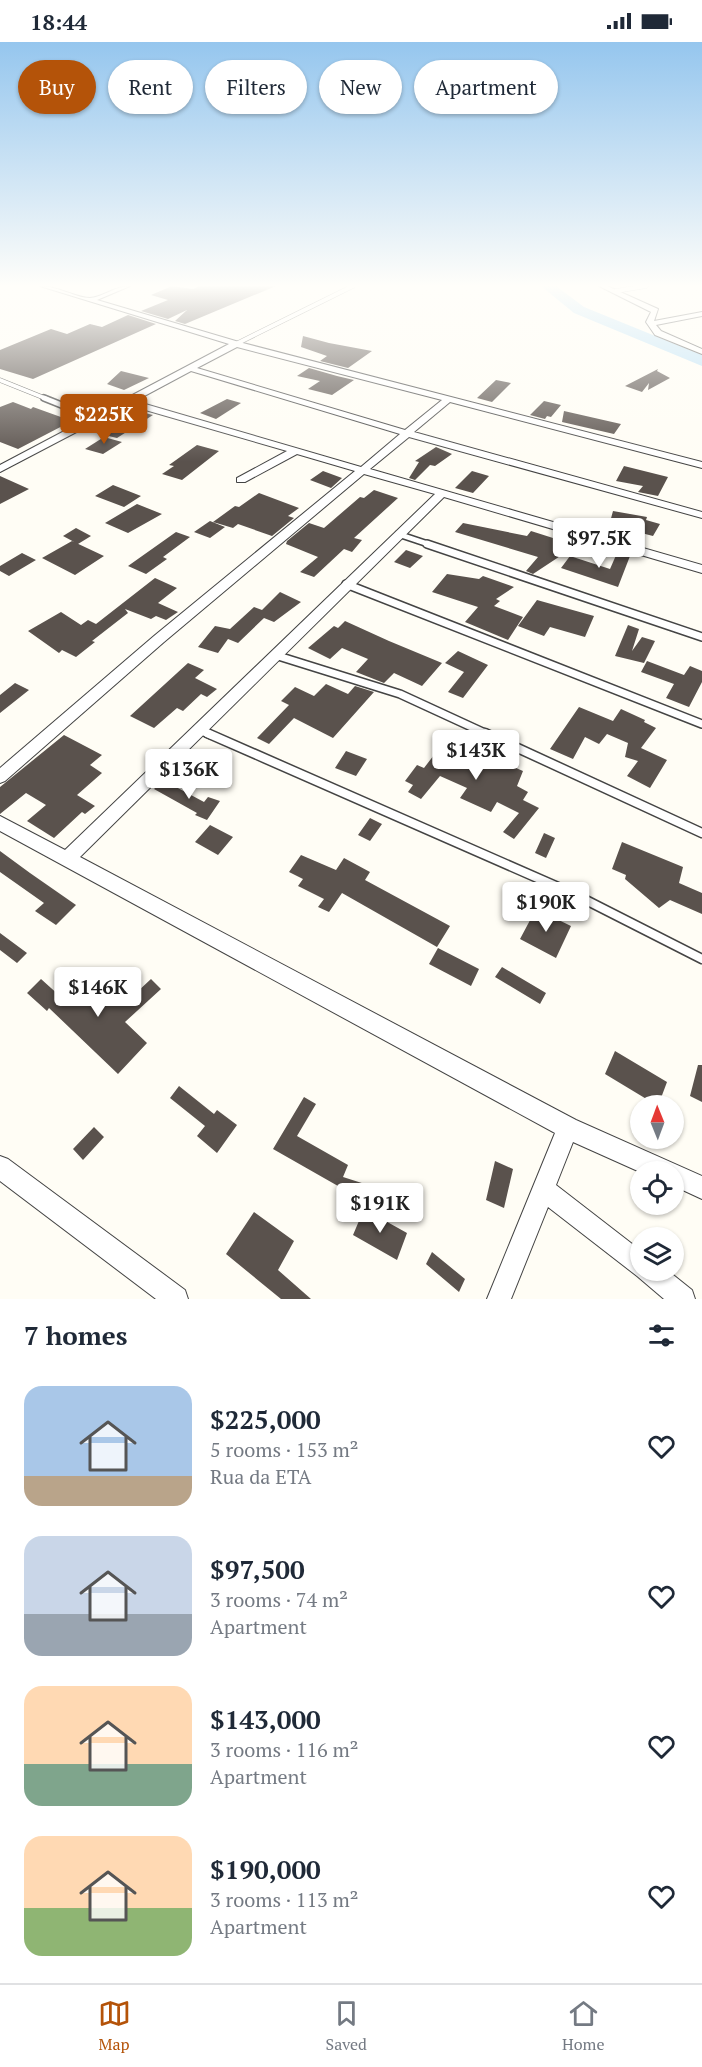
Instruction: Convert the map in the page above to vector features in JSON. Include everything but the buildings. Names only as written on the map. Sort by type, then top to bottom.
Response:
[{"type":"street","points":[[2,466],[235,345]]},
{"type":"street","points":[[238,345],[702,465]]},
{"type":"street","points":[[685,345],[702,352]]},
{"type":"street","points":[[190,368],[406,433],[702,515]]},
{"type":"street","points":[[0,777],[7,761],[447,400]]},
{"type":"street","points":[[126,401],[702,569]]},
{"type":"street","points":[[241,480],[295,451]]},
{"type":"street","points":[[67,859],[346,584],[441,494]]},
{"type":"street","points":[[0,824],[568,1128],[642,1161]]},
{"type":"street","points":[[499,1299],[568,1128]]},
{"type":"street","points":[[0,1167],[176,1299]]},
{"type":"street","points":[[684,1180],[702,1188]]},
{"type":"street","points":[[543,1189],[630,1257]]},
{"type":"street","points":[[661,1281],[683,1299]]},
{"type":"lane","points":[[0,380],[94,418]]},
{"type":"lane","points":[[399,534],[702,637]]},
{"type":"lane","points":[[346,584],[702,724]]},
{"type":"lane","points":[[275,655],[400,694],[702,833]]},
{"type":"lane","points":[[200,730],[574,894],[702,959]]},
{"type":"waterway","points":[[663,345],[702,361]]}]
